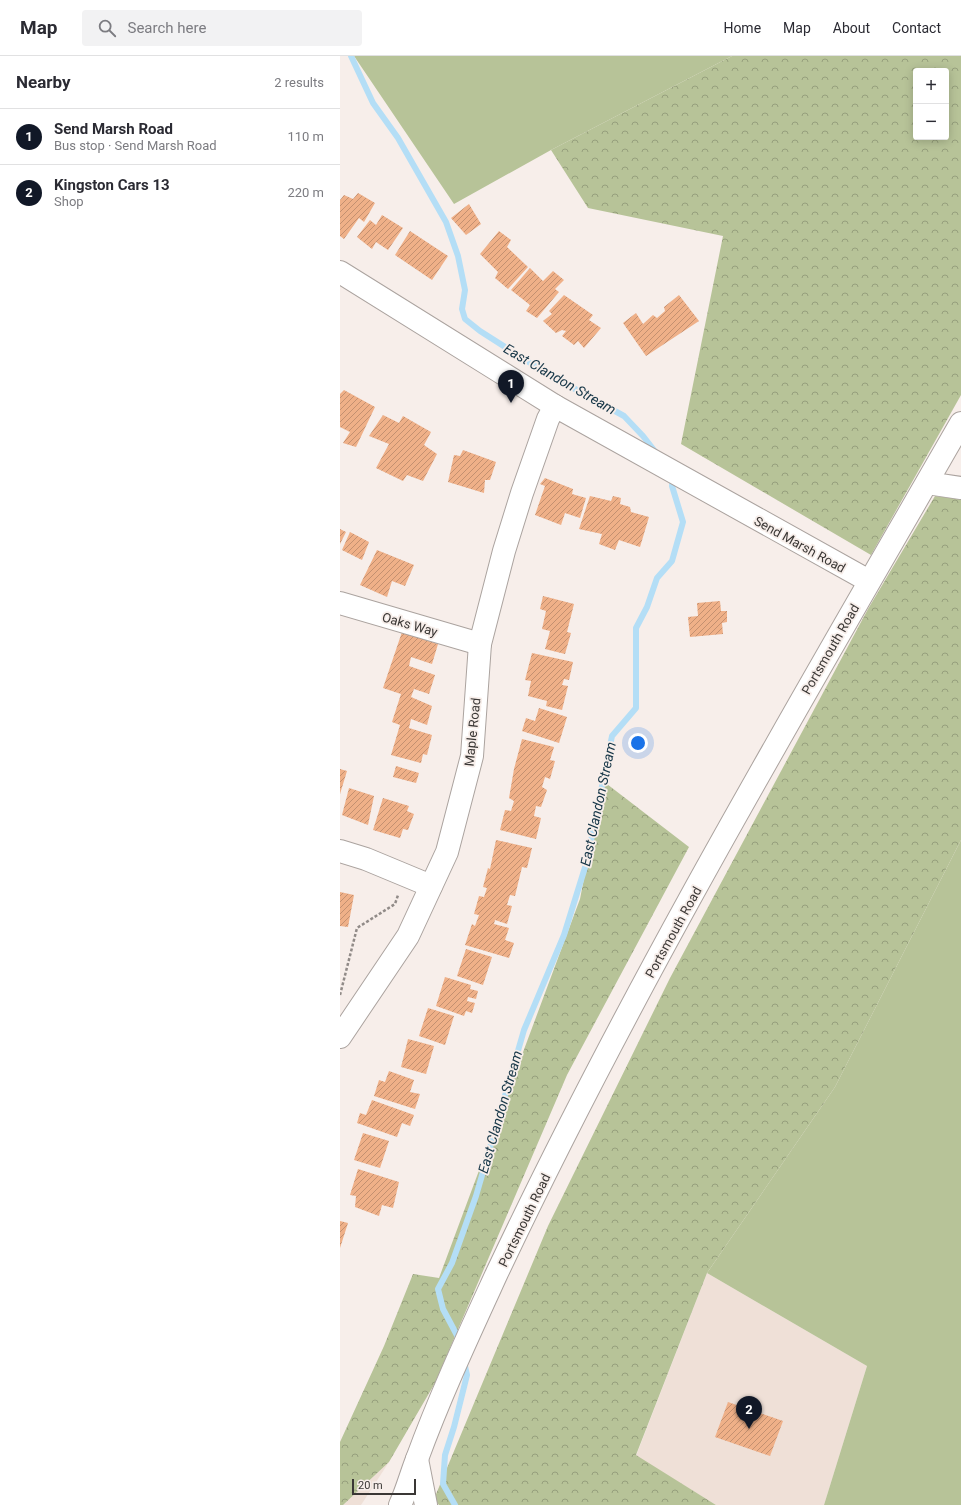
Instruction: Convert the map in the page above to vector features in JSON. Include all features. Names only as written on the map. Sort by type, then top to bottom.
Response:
[{"type":"main road","name":"Send Marsh Road","points":[[340,272],[555,406],[655,463],[870,581]]},
{"type":"main road","name":"Maple Road","points":[[340,1038],[408,936],[447,852],[472,756],[480,644],[504,551],[522,493],[548,419],[555,406]]},
{"type":"main road","name":"Portsmouth Road","points":[[400,1505],[417,1458],[470,1334],[581,1103],[765,762],[961,423]]},
{"type":"main road","points":[[927,483],[961,488]]},
{"type":"main road","name":"Oaks Way","points":[[340,603],[480,644]]},
{"type":"main road","points":[[340,851],[366,859],[431,886]]},
{"type":"main road","points":[[417,1458],[426,1505]]},
{"type":"shaded area","points":[[707,1273],[867,1366],[824,1505],[716,1505],[636,1456]]},
{"type":"shaded area","points":[[389,1462],[361,1505],[343,1505]]},
{"type":"green space","points":[[354,56],[732,56],[551,150],[454,204]]},
{"type":"green space","points":[[732,56],[961,56],[961,395],[871,555],[681,444],[723,236],[588,208],[551,150]]},
{"type":"green space","points":[[935,496],[961,499],[961,840],[835,1087],[707,1273],[636,1455],[716,1505],[439,1505],[434,1499],[548,1226],[670,978],[868,609]]},
{"type":"green space","points":[[603,781],[689,847],[567,1075],[435,1383],[389,1462],[343,1505],[340,1505],[340,1442],[384,1346],[413,1274],[439,1278],[580,899]]},
{"type":"green space","points":[[961,840],[961,1505],[824,1505],[867,1366],[707,1273],[835,1087]]},
{"type":"building","points":[[358,193],[375,203],[364,222],[359,218],[344,239],[340,236],[340,200],[344,195],[353,199]]},
{"type":"building","points":[[469,204],[481,224],[466,235],[451,218]]},
{"type":"building","points":[[382,215],[403,228],[388,250],[376,242],[372,249],[357,237],[370,220],[376,225]]},
{"type":"building","points":[[410,231],[448,256],[432,280],[395,255]]},
{"type":"building","points":[[499,231],[511,240],[507,247],[528,267],[508,289],[495,278],[498,272],[480,254]]},
{"type":"building","points":[[530,268],[543,281],[553,271],[564,280],[555,289],[559,292],[537,318],[526,311],[530,305],[511,290]]},
{"type":"building","points":[[564,295],[593,315],[589,320],[601,328],[584,348],[578,341],[574,345],[562,336],[566,331],[562,330],[556,333],[543,321],[552,314],[549,311]]},
{"type":"building","points":[[679,295],[699,321],[646,356],[623,323],[636,313],[643,324],[653,315],[657,318],[665,311],[664,307]]},
{"type":"building","points":[[344,390],[375,407],[356,447],[343,443],[350,432],[340,427],[340,394]]},
{"type":"building","points":[[383,415],[399,423],[403,416],[431,432],[424,445],[437,454],[423,481],[407,475],[403,481],[376,468],[389,444],[369,436]]},
{"type":"building","points":[[463,450],[496,462],[490,480],[485,480],[484,493],[448,482],[454,455],[460,456]]},
{"type":"building","points":[[545,478],[573,489],[572,494],[586,498],[580,518],[565,513],[561,525],[535,515],[545,486],[540,484]]},
{"type":"building","points":[[590,496],[611,501],[613,496],[621,498],[620,504],[630,507],[631,512],[649,517],[640,547],[619,540],[615,550],[599,544],[602,534],[579,529]]},
{"type":"building","points":[[340,529],[346,532],[340,544]]},
{"type":"building","points":[[350,532],[369,542],[362,560],[342,550]]},
{"type":"building","points":[[377,550],[414,565],[405,586],[392,581],[387,597],[360,585]]},
{"type":"building","points":[[543,596],[574,604],[567,632],[571,633],[565,654],[545,649],[550,631],[542,629],[546,611],[540,609]]},
{"type":"building","points":[[720,601],[721,611],[727,611],[727,622],[722,623],[723,634],[690,637],[688,617],[698,616],[697,603]]},
{"type":"building","points":[[402,632],[438,644],[432,664],[411,657],[409,666],[435,675],[429,694],[414,689],[411,697],[432,706],[427,725],[411,719],[409,728],[432,735],[427,755],[423,754],[421,763],[391,755],[400,725],[392,722],[401,694],[383,688]]},
{"type":"building","points":[[532,653],[573,662],[569,680],[564,679],[562,685],[568,686],[562,710],[546,706],[547,701],[528,696],[531,681],[525,680]]},
{"type":"building","points":[[539,708],[567,717],[559,743],[522,731],[526,718],[535,721]]},
{"type":"building","points":[[522,739],[554,747],[550,760],[555,761],[550,779],[545,777],[542,787],[547,790],[541,807],[536,806],[534,816],[541,818],[536,839],[500,830],[505,810],[511,811],[514,801],[509,798],[514,769]]},
{"type":"building","points":[[396,766],[419,773],[416,783],[393,777]]},
{"type":"building","points":[[340,769],[347,771],[340,794]]},
{"type":"building","points":[[349,788],[374,796],[368,825],[342,815]]},
{"type":"building","points":[[383,798],[409,806],[407,811],[414,814],[408,830],[403,829],[400,838],[373,830]]},
{"type":"building","points":[[496,840],[532,848],[527,868],[522,867],[515,896],[510,895],[507,905],[512,906],[507,924],[495,920],[494,924],[509,928],[505,940],[514,943],[509,958],[465,945],[472,924],[475,926],[479,915],[474,914],[479,896],[484,897],[487,888],[483,887],[488,868],[490,869]]},
{"type":"building","points":[[340,892],[354,895],[348,927],[340,926]]},
{"type":"building","points":[[466,949],[492,957],[483,985],[457,976]]},
{"type":"building","points":[[445,977],[471,985],[470,989],[478,991],[476,999],[468,997],[467,1001],[475,1003],[472,1013],[466,1011],[464,1016],[436,1006]]},
{"type":"building","points":[[428,1008],[454,1016],[445,1045],[419,1036]]},
{"type":"building","points":[[408,1039],[434,1046],[426,1074],[401,1067]]},
{"type":"building","points":[[389,1071],[414,1080],[410,1092],[420,1094],[415,1109],[374,1096],[379,1080],[385,1082]]},
{"type":"building","points":[[372,1100],[414,1115],[410,1126],[402,1123],[397,1137],[357,1123],[360,1113],[366,1115]]},
{"type":"building","points":[[363,1133],[389,1141],[380,1168],[354,1160]]},
{"type":"building","points":[[358,1169],[399,1182],[393,1208],[382,1205],[379,1216],[355,1207],[356,1196],[350,1195]]},
{"type":"building","points":[[340,1221],[348,1223],[340,1248]]},
{"type":"building","points":[[728,1402],[783,1421],[770,1456],[715,1437]]},
{"type":"waterway","name":"East Clandon Stream","points":[[351,56],[373,103],[398,138],[446,222],[458,256],[465,290],[462,309],[465,319],[480,331],[546,373],[624,416],[643,436],[657,454]]},
{"type":"waterway","name":"East Clandon Stream","points":[[460,1341],[443,1309],[438,1289],[452,1263],[476,1196],[524,1030],[564,935],[587,861],[612,736],[636,708],[636,628],[647,607],[657,578],[672,561],[683,522],[672,486],[673,476]]},
{"type":"waterway","name":"East Clandon Stream","points":[[455,1505],[443,1484],[445,1455],[454,1427],[467,1375],[464,1362]]},
{"type":"place","name":"Send Marsh Road","points":[[511,403]]},
{"type":"place","name":"Kingston Cars 13","points":[[749,1429]]}]
